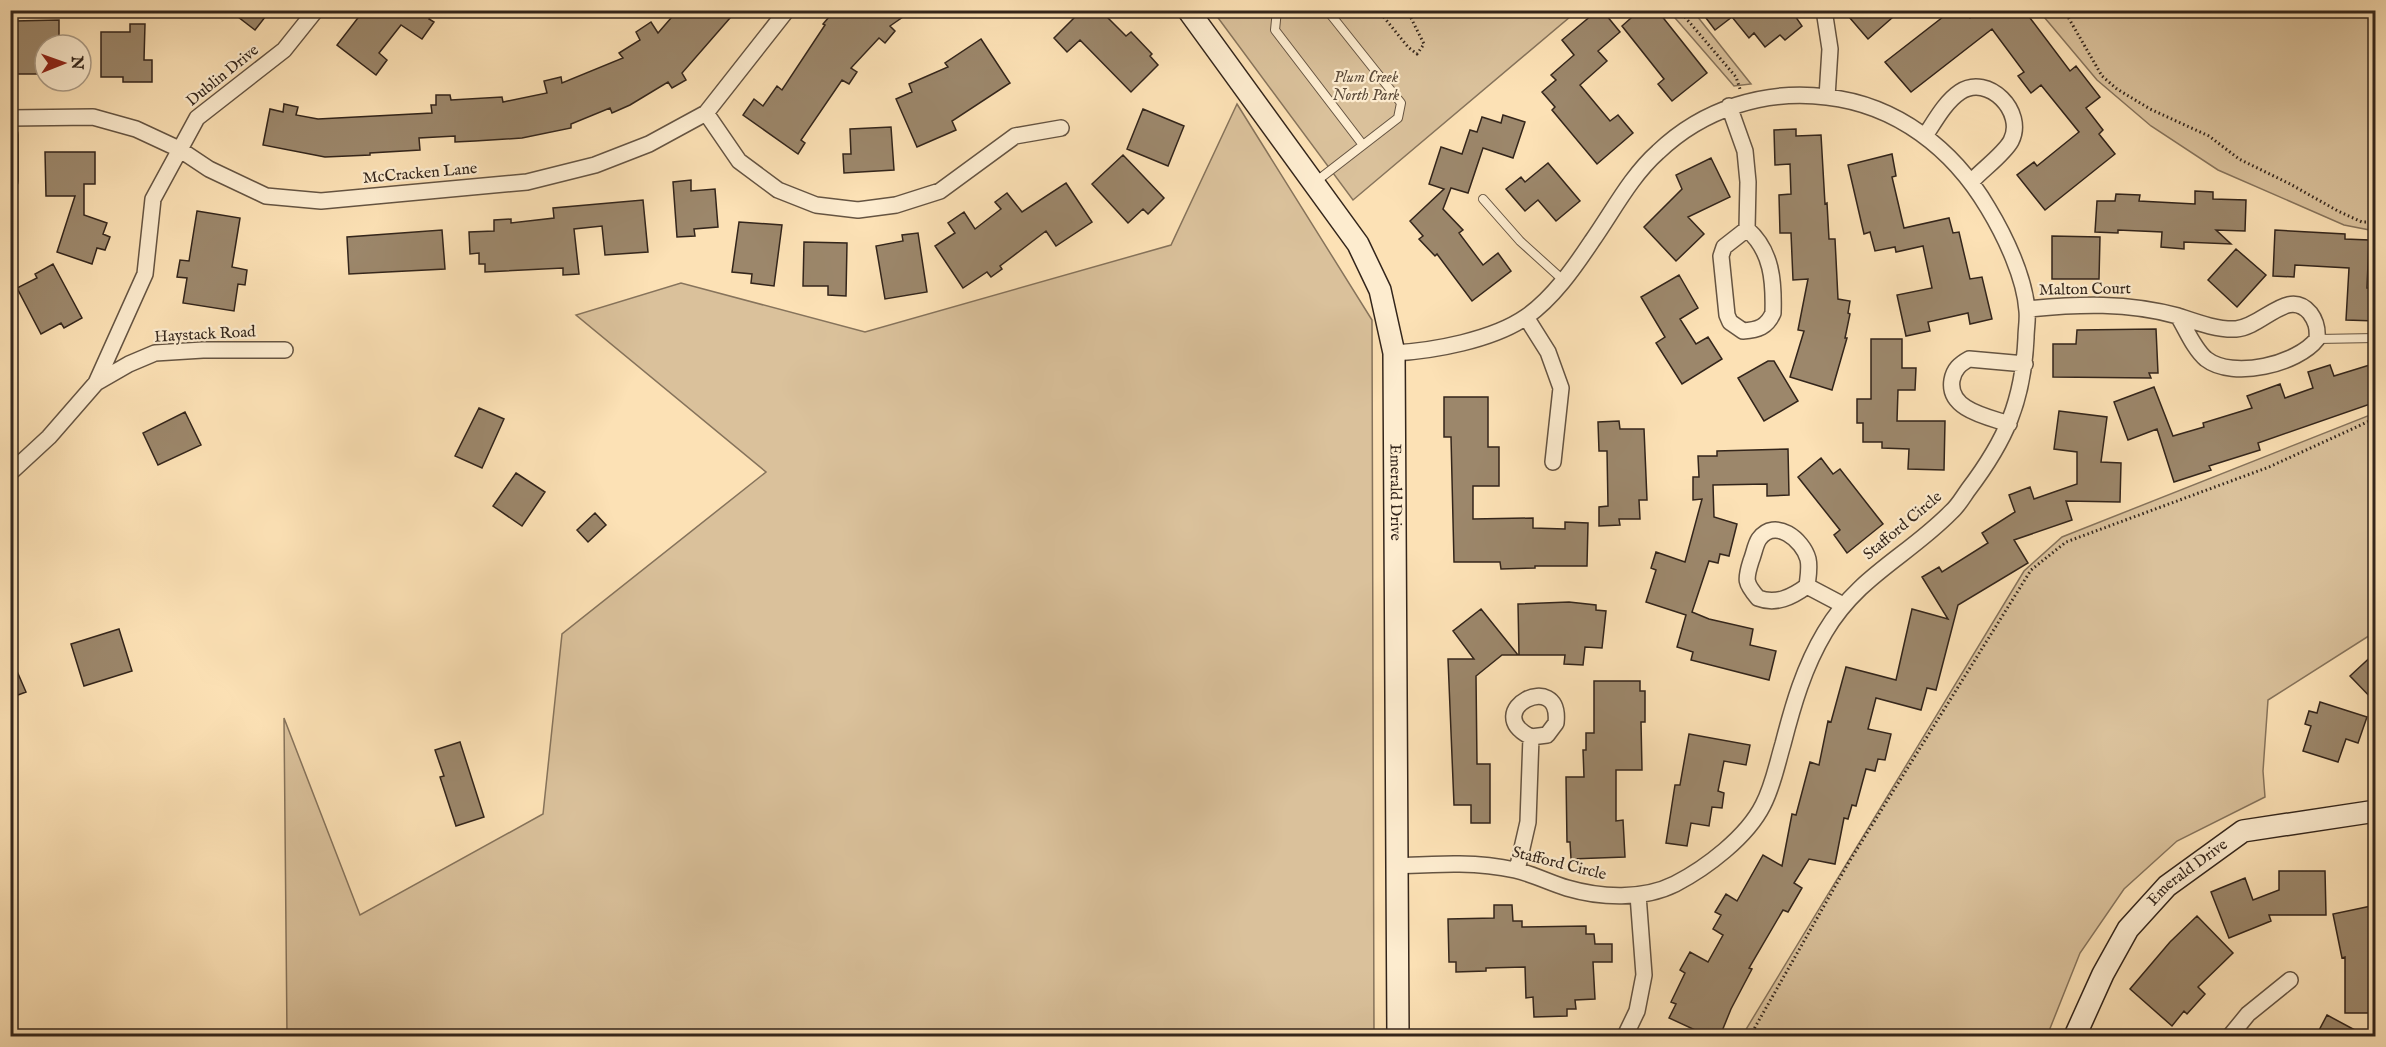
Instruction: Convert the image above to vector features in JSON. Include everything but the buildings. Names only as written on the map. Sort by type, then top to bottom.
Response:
[{"type":"street","name":"Dublin Drive","points":[[112,347],[145,274],[153,199],[197,118],[284,50],[316,10]]},
{"type":"street","name":"McCracken Lane","points":[[10,118],[93,117],[136,129],[179,149],[209,169],[266,196],[321,201],[527,182],[595,165],[649,144],[706,113],[787,10]]},
{"type":"street","name":"Emerald Drive","points":[[1188,10],[1358,244],[1380,290],[1394,353],[1395,866],[1398,1036]]},
{"type":"street","points":[[1824,10],[1830,49],[1827,97]]},
{"type":"street","points":[[1925,136],[1949,102],[1961,91],[1980,87],[1990,90],[2006,103],[2015,121],[2011,141],[1972,180]]},
{"type":"street","name":"Stafford Circle","points":[[1394,353],[1420,351],[1480,337],[1526,317],[1553,293],[1656,153],[1700,120],[1736,104],[1784,96],[1827,97],[1857,103],[1893,116],[1925,136],[1949,155],[1972,180],[1994,218],[2015,264],[2028,309],[2025,364],[2009,424],[1993,457],[1952,511],[1866,581],[1842,605],[1811,658],[1797,693],[1763,807],[1751,823],[1714,861],[1670,887],[1638,895],[1604,896],[1569,889],[1517,870],[1444,863],[1395,866]]},
{"type":"street","points":[[1736,104],[1748,182],[1747,229]]},
{"type":"street","points":[[706,113],[739,161],[778,190],[816,205],[858,210],[896,205],[940,191],[1016,136],[1061,128]]},
{"type":"street","points":[[10,135],[10,182]]},
{"type":"street","points":[[1747,229],[1758,238],[1768,256],[1773,313],[1763,327],[1743,331],[1730,322],[1727,315],[1721,256],[1724,247],[1747,229]]},
{"type":"street","name":"Malton Court","points":[[2028,309],[2112,304],[2149,308],[2208,325],[2235,329],[2254,325],[2281,307],[2295,303],[2301,304],[2315,320],[2317,339]]},
{"type":"street","points":[[2178,316],[2203,356],[2229,370],[2263,367],[2303,351],[2317,339]]},
{"type":"street","points":[[1526,317],[1548,352],[1561,388],[1554,462]]},
{"type":"street","name":"Haystack Road","points":[[10,473],[49,437],[96,383],[112,347]]},
{"type":"street","name":"Haystack Road","points":[[96,383],[129,364],[155,353],[203,350],[285,350]]},
{"type":"street","points":[[2009,424],[1978,414],[1958,402],[1952,387],[1952,378],[1961,363],[1969,359],[2025,364]]},
{"type":"street","points":[[1772,530],[1782,531],[1792,536],[1802,546],[1807,557],[1809,570],[1807,586],[1795,595],[1774,601],[1758,598],[1747,583],[1747,574],[1759,539],[1772,530]]},
{"type":"street","points":[[1807,586],[1842,605]]},
{"type":"street","points":[[1517,870],[1528,822],[1531,737]]},
{"type":"street","name":"Emerald Drive","points":[[2075,1036],[2103,974],[2128,929],[2167,886],[2243,831],[2376,811]]},
{"type":"street","points":[[1624,1036],[1637,1011],[1644,975],[1638,895]]},
{"type":"street","points":[[2230,1036],[2248,1014],[2290,980]]},
{"type":"lane","points":[[1277,10],[1275,30],[1363,145]]},
{"type":"lane","points":[[1313,184],[1398,118],[1401,103],[1328,10]]},
{"type":"lane","points":[[1483,200],[1520,241],[1563,280]]},
{"type":"lane","points":[[2317,339],[2376,338]]},
{"type":"path","points":[[1378,10],[1408,47],[1417,54],[1425,44],[1407,10]]},
{"type":"path","points":[[1679,10],[1736,77],[1736,104]]},
{"type":"path","points":[[2064,10],[2102,76],[2117,89],[2150,109],[2209,136],[2239,159],[2260,171],[2362,222],[2376,222]]},
{"type":"path","points":[[1750,1036],[1849,862],[2031,570],[2066,542],[2269,467],[2376,418]]},
{"type":"green space","name":"Plum Creek North Park","points":[[1213,11],[1577,11],[1353,200]]},
{"type":"green space","points":[[1669,11],[1693,11],[1751,84],[1734,86]]},
{"type":"green space","points":[[2039,11],[2375,11],[2375,231],[2344,225],[2218,170],[2151,126],[2097,80]]},
{"type":"green space","points":[[1237,104],[1372,320],[1374,1036],[287,1036],[284,718],[360,915],[543,814],[562,634],[766,472],[576,315],[681,283],[865,332],[1171,245]]},
{"type":"green space","points":[[2375,413],[2375,632],[2268,700],[2263,771],[2265,797],[2177,841],[2124,889],[2080,953],[2047,1036],[1742,1036],[2024,571],[2062,537]]}]
